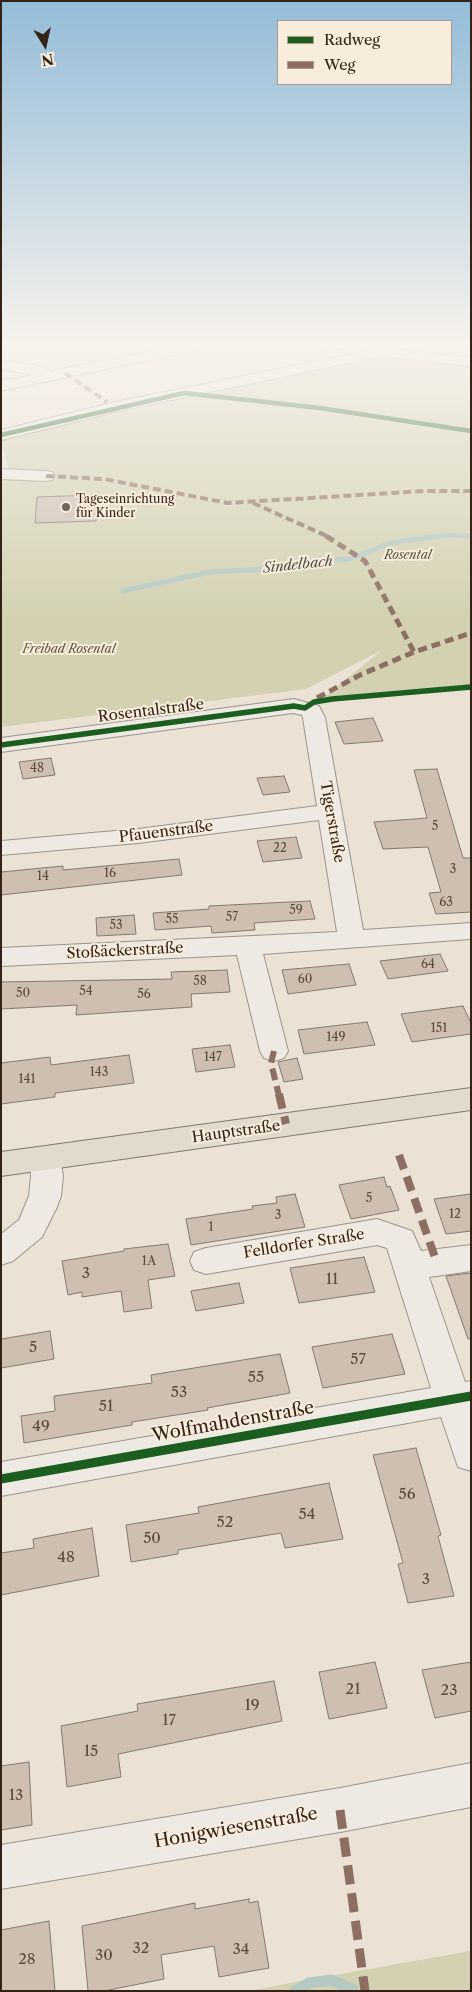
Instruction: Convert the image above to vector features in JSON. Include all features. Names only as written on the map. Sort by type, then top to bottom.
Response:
[{"type":"main road","name":"Hauptstraße","points":[[1,1164],[471,1099]]},
{"type":"street","points":[[1,456],[6,474],[46,476]]},
{"type":"street","name":"Rosentalstraße","points":[[1,744],[294,706],[305,708]]},
{"type":"street","name":"Tigerstraße","points":[[305,708],[311,711],[314,718],[352,940]]},
{"type":"street","name":"Pfauenstraße","points":[[1,848],[138,836],[330,811]]},
{"type":"street","name":"Stoßäckerstraße","points":[[1,957],[352,940],[468,938]]},
{"type":"street","points":[[248,946],[274,1051]]},
{"type":"street","points":[[1,1252],[31,1228],[42,1207],[47,1176],[45,1158]]},
{"type":"street","name":"Felldorfer Straße","points":[[206,1261],[378,1232],[405,1253],[471,1258]]},
{"type":"street","points":[[405,1253],[461,1397],[471,1454]]},
{"type":"street","name":"Wolfmahdenstraße","points":[[1,1479],[461,1397]]},
{"type":"street","name":"Honigwiesenstraße","points":[[1,1867],[471,1786]]},
{"type":"green space","points":[[15,436],[471,436],[471,685],[324,697],[382,650],[306,689],[1,727],[1,466],[6,473],[10,473],[1,439]]},
{"type":"green space","points":[[471,1951],[471,1991],[249,1991],[306,1980]]},
{"type":"building","name":"Tageseinrichtung für Kinder","points":[[96,495],[96,521],[35,523],[37,497]]},
{"type":"building","points":[[373,718],[383,741],[344,744],[335,722]]},
{"type":"building","points":[[51,758],[55,775],[23,779],[19,762]]},
{"type":"building","points":[[437,769],[463,858],[471,858],[471,912],[436,914],[429,893],[441,892],[428,847],[383,849],[374,822],[427,818],[414,770]]},
{"type":"building","points":[[284,776],[290,792],[263,795],[257,778]]},
{"type":"building","points":[[296,837],[302,858],[263,862],[257,841]]},
{"type":"building","points":[[179,859],[182,875],[1,895],[1,872],[63,866],[63,870]]},
{"type":"building","points":[[310,901],[315,919],[254,923],[255,930],[212,933],[211,926],[155,930],[153,913],[209,909],[209,906]]},
{"type":"building","points":[[134,915],[136,934],[97,936],[96,918]]},
{"type":"building","points":[[440,954],[448,971],[388,979],[380,961]]},
{"type":"building","points":[[349,964],[356,985],[288,994],[282,970]]},
{"type":"building","points":[[227,970],[230,992],[191,994],[192,1007],[76,1015],[77,1005],[1,1009],[1,982],[172,979],[171,972]]},
{"type":"building","points":[[463,1006],[471,1023],[471,1034],[412,1042],[401,1014]]},
{"type":"building","points":[[367,1022],[375,1045],[304,1054],[298,1030]]},
{"type":"building","points":[[230,1045],[235,1067],[196,1072],[192,1049]]},
{"type":"building","points":[[129,1055],[134,1083],[55,1093],[55,1097],[1,1104],[1,1063],[50,1057],[51,1065]]},
{"type":"building","points":[[297,1058],[303,1079],[284,1082],[278,1062]]},
{"type":"building","points":[[384,1177],[387,1187],[390,1186],[399,1210],[351,1219],[339,1185]]},
{"type":"building","points":[[295,1194],[305,1227],[191,1245],[186,1219],[253,1209],[252,1206],[277,1203],[276,1197]]},
{"type":"building","points":[[471,1194],[471,1231],[446,1234],[434,1199]]},
{"type":"building","points":[[168,1244],[175,1276],[148,1280],[152,1308],[124,1312],[121,1291],[82,1297],[82,1292],[68,1295],[62,1261],[124,1251],[124,1249]]},
{"type":"building","points":[[364,1257],[375,1292],[299,1303],[290,1268]]},
{"type":"building","points":[[471,1273],[471,1339],[468,1339],[446,1276]]},
{"type":"building","points":[[239,1283],[244,1303],[196,1311],[191,1291]]},
{"type":"building","points":[[50,1331],[54,1359],[1,1368],[1,1339]]},
{"type":"building","points":[[392,1334],[405,1374],[323,1388],[312,1347]]},
{"type":"building","points":[[280,1354],[290,1393],[207,1408],[208,1410],[132,1422],[132,1425],[24,1443],[21,1416],[55,1411],[54,1396],[152,1383],[151,1375]]},
{"type":"building","points":[[416,1448],[441,1535],[438,1536],[454,1596],[408,1603],[398,1564],[403,1563],[373,1455]]},
{"type":"building","points":[[329,1483],[343,1539],[285,1548],[281,1533],[178,1550],[178,1554],[131,1562],[126,1525],[199,1513],[198,1507]]},
{"type":"building","points":[[92,1528],[99,1576],[1,1595],[1,1553],[34,1548],[33,1539]]},
{"type":"building","points":[[375,1662],[387,1708],[329,1719],[319,1672]]},
{"type":"building","points":[[471,1662],[471,1711],[435,1718],[422,1670]]},
{"type":"building","points":[[274,1681],[282,1721],[118,1754],[121,1777],[67,1787],[61,1726],[138,1711],[137,1704]]},
{"type":"building","points":[[29,1762],[32,1825],[1,1830],[1,1766]]},
{"type":"building","points":[[249,1899],[249,1903],[258,1901],[269,1968],[219,1977],[214,1946],[161,1955],[164,1979],[104,1991],[88,1991],[82,1926],[195,1903],[195,1909]]},
{"type":"building","points":[[49,1921],[55,1991],[1,1991],[1,1930]]},
{"type":"waterway","name":"Sindelbach","points":[[430,537],[447,535],[471,536]]},
{"type":"waterway","name":"Sindelbach","points":[[123,591],[210,572],[289,568],[315,561],[350,559],[390,543],[439,536]]},
{"type":"waterway","points":[[295,1991],[309,1983],[331,1980],[353,1989]]},
{"type":"marked path","points":[[46,476],[104,479],[228,503],[425,491],[471,491]]},
{"type":"marked path","points":[[253,503],[337,541],[365,561],[414,652]]},
{"type":"marked path","points":[[317,698],[360,675],[414,652],[471,633]]},
{"type":"marked path","points":[[274,1051],[271,1063],[286,1124]]},
{"type":"marked path","points":[[399,1155],[437,1263]]},
{"type":"marked path","points":[[340,1810],[365,1991]]},
{"type":"cycle path","points":[[1,745],[294,706],[305,708],[314,702],[332,699],[471,687]]},
{"type":"cycle path","points":[[1,1479],[471,1396]]},
{"type":"place","name":"Tageseinrichtung für Kinder","points":[[66,507]]},
{"type":"park label","name":"Rosental","points":[[408,556]]},
{"type":"park label","name":"Freibad Rosental","points":[[69,650]]}]
